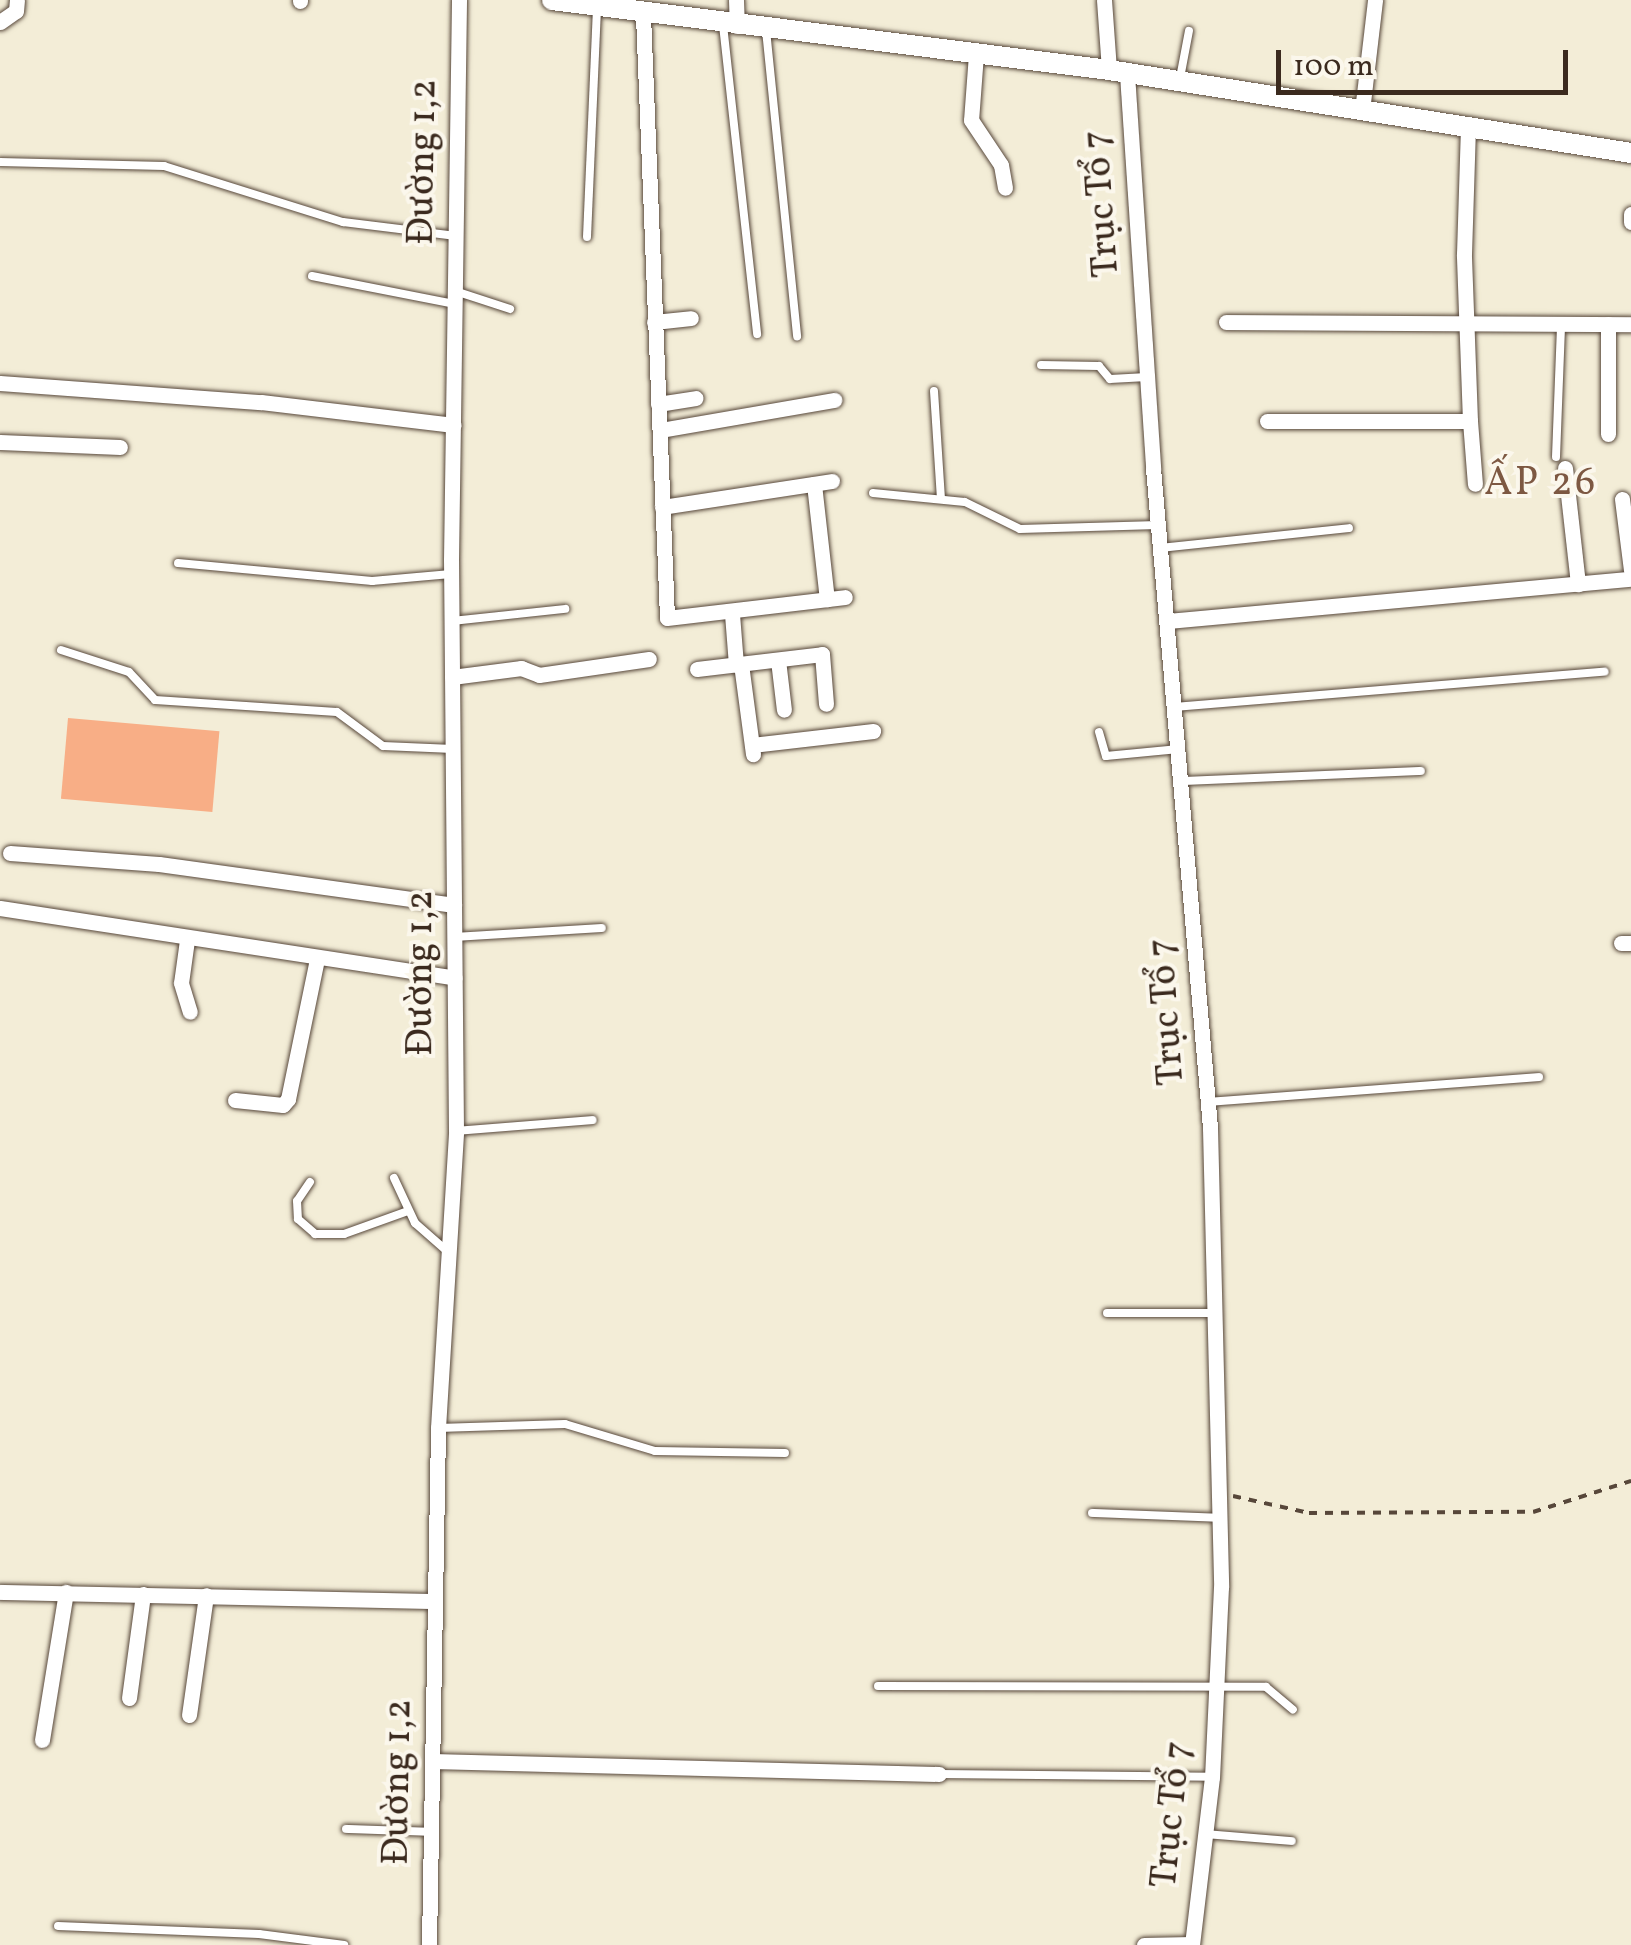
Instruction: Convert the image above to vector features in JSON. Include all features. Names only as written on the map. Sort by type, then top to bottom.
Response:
[{"type":"street","points":[[0,22],[16,11],[16,0]]},
{"type":"street","name":"Đường 1,2","points":[[429,1945],[438,1428],[452,1255],[456,1131],[451,574],[459,0]]},
{"type":"street","points":[[552,0],[644,15],[669,9],[730,25],[1118,72],[1631,153]]},
{"type":"street","points":[[730,25],[736,0]]},
{"type":"street","name":"Trục Tổ 7","points":[[1104,0],[1118,72],[1147,377],[1208,1102],[1220,1518],[1212,1777],[1192,1945]]},
{"type":"street","points":[[1362,111],[1375,0]]},
{"type":"street","points":[[644,15],[666,618],[732,614],[845,597]]},
{"type":"street","points":[[976,54],[971,120],[1001,165],[1005,188]]},
{"type":"street","points":[[1468,128],[1467,324],[1475,484]]},
{"type":"street","points":[[1631,214],[1631,222]]},
{"type":"street","points":[[654,322],[690,318]]},
{"type":"street","points":[[1226,322],[1631,324]]},
{"type":"street","points":[[1608,324],[1608,434]]},
{"type":"street","points":[[0,383],[243,400],[454,425]]},
{"type":"street","points":[[658,404],[696,398]]},
{"type":"street","points":[[660,430],[834,400]]},
{"type":"street","points":[[1267,421],[1470,421]]},
{"type":"street","points":[[0,442],[120,447]]},
{"type":"street","points":[[1561,462],[1578,584]]},
{"type":"street","points":[[662,507],[832,481]]},
{"type":"street","points":[[814,484],[827,599]]},
{"type":"street","points":[[1622,500],[1631,570]]},
{"type":"street","points":[[1166,621],[1631,579]]},
{"type":"street","points":[[732,614],[752,750],[873,731]]},
{"type":"street","points":[[697,669],[822,654],[826,704]]},
{"type":"street","points":[[452,677],[521,668],[539,675],[650,659]]},
{"type":"street","points":[[778,660],[784,710]]},
{"type":"street","points":[[10,852],[159,864],[454,905]]},
{"type":"street","points":[[0,908],[454,978]]},
{"type":"street","points":[[188,940],[181,982],[190,1012]]},
{"type":"street","points":[[235,1100],[282,1106],[288,1099],[317,959]]},
{"type":"street","points":[[0,1592],[435,1601]]},
{"type":"street","points":[[42,1740],[66,1592]]},
{"type":"street","points":[[129,1698],[143,1594]]},
{"type":"street","points":[[189,1715],[206,1595]]},
{"type":"street","points":[[432,1761],[939,1774]]},
{"type":"street","points":[[1144,1945],[1192,1945]]},
{"type":"lane","points":[[587,237],[597,6]]},
{"type":"lane","points":[[730,25],[756,334]]},
{"type":"lane","points":[[766,30],[798,336]]},
{"type":"lane","points":[[1180,82],[1189,31]]},
{"type":"lane","points":[[0,162],[164,166],[344,222],[456,236]]},
{"type":"lane","points":[[312,276],[510,309]]},
{"type":"lane","points":[[1560,325],[1561,462]]},
{"type":"lane","points":[[1040,364],[1099,366],[1110,380],[1147,377]]},
{"type":"lane","points":[[934,391],[942,498]]},
{"type":"lane","points":[[0,442],[0,451]]},
{"type":"lane","points":[[874,493],[965,502],[1020,529],[1158,525]]},
{"type":"lane","points":[[1160,548],[1349,528]]},
{"type":"lane","points":[[178,563],[372,581],[451,574]]},
{"type":"lane","points":[[452,622],[564,608]]},
{"type":"lane","points":[[61,650],[130,672],[155,700],[337,712],[383,746],[453,749]]},
{"type":"lane","points":[[1175,707],[1605,672]]},
{"type":"lane","points":[[1099,732],[1106,756],[1179,749]]},
{"type":"lane","points":[[1182,782],[1421,771]]},
{"type":"lane","points":[[454,936],[602,928]]},
{"type":"lane","points":[[1208,1102],[1539,1077]]},
{"type":"lane","points":[[456,1131],[593,1120]]},
{"type":"lane","points":[[394,1178],[408,1211],[430,1242],[452,1255]]},
{"type":"lane","points":[[310,1182],[297,1201],[298,1219],[315,1234],[344,1234],[408,1211]]},
{"type":"lane","points":[[1106,1313],[1215,1313]]},
{"type":"lane","points":[[438,1428],[564,1424],[655,1451],[785,1453]]},
{"type":"lane","points":[[1092,1513],[1220,1518]]},
{"type":"lane","points":[[878,1686],[1216,1684],[1266,1687],[1293,1710]]},
{"type":"lane","points":[[939,1774],[1212,1777]]},
{"type":"lane","points":[[346,1828],[431,1832]]},
{"type":"lane","points":[[1206,1834],[1292,1842]]},
{"type":"lane","points":[[58,1926],[260,1934],[344,1945]]},
{"type":"path","points":[[1219,1492],[1309,1514],[1533,1512],[1631,1481]]},
{"type":"building","points":[[68,718],[219,731],[212,812],[61,799]]},
{"type":"district","name":"ẤP 26","points":[[1541,484]]}]
